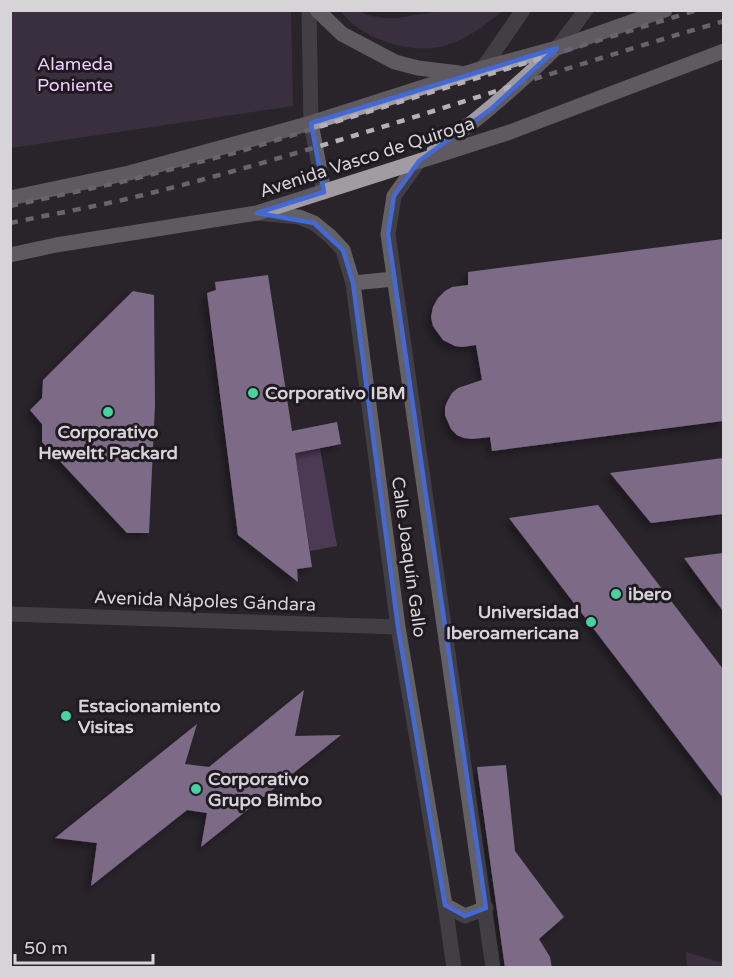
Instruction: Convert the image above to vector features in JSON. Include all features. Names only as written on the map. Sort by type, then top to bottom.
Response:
[{"type":"main road","points":[[317,10],[342,34],[395,62],[417,68],[465,73]]},
{"type":"main road","points":[[10,198],[129,173],[311,123],[465,73],[557,48],[665,10]]},
{"type":"main road","points":[[419,161],[491,109],[557,48]]},
{"type":"main road","name":"Avenida Vasco de Quiroga","points":[[10,255],[56,245],[257,213],[510,132],[723,51]]},
{"type":"street","points":[[309,10],[311,123],[324,192]]},
{"type":"street","points":[[483,68],[523,10]]},
{"type":"street","points":[[557,48],[586,10]]},
{"type":"street","name":"Calle Joaquín Gallo","points":[[419,161],[394,196],[388,234],[494,968]]},
{"type":"street","name":"Calle Joaquín Gallo","points":[[257,213],[299,217],[314,223],[343,250],[353,283],[398,627],[454,968]]},
{"type":"street","points":[[353,283],[394,279]]},
{"type":"street","name":"Avenida Nápoles Gándara","points":[[10,614],[398,627]]},
{"type":"street","points":[[445,905],[465,916],[486,908]]},
{"type":"highlighted area","points":[[557,48],[491,109],[419,161],[394,196],[388,234],[486,908],[465,916],[445,905],[398,627],[353,283],[343,250],[314,223],[257,213],[324,192],[311,123]]},
{"type":"green space","name":"Alameda Poniente","points":[[10,11],[291,11],[293,106],[11,148]]},
{"type":"green space","points":[[341,11],[360,11],[367,15],[397,18],[440,11],[503,11],[462,39],[434,48],[419,48],[389,43],[374,37],[361,30]]},
{"type":"green space","points":[[686,952],[723,963],[723,967],[687,967]]},
{"type":"shaded area","points":[[320,448],[337,546],[310,551],[295,453]]},
{"type":"building","points":[[723,239],[723,421],[492,451],[490,437],[464,438],[451,429],[445,415],[445,407],[452,393],[458,388],[482,380],[476,345],[455,346],[443,340],[433,326],[431,317],[433,307],[445,291],[452,287],[468,285],[468,272]]},
{"type":"building","name":"Corporativo IBM","points":[[268,275],[292,431],[337,422],[341,444],[295,453],[312,567],[297,569],[298,582],[238,535],[207,293],[216,290],[215,282]]},
{"type":"building","name":"Corporativo Heweltt Packard","points":[[133,291],[154,295],[155,405],[149,533],[127,533],[42,442],[42,424],[30,410],[42,398],[43,380]]},
{"type":"building","points":[[723,458],[723,514],[651,523],[610,473]]},
{"type":"building","name":"ibero","points":[[598,505],[723,669],[723,798],[509,518]]},
{"type":"building","name":"ibero","points":[[723,553],[723,611],[684,558]]},
{"type":"building","name":"Corporativo Grupo Bimbo","points":[[304,690],[295,736],[341,735],[201,847],[207,813],[187,810],[91,886],[97,843],[55,838],[197,724],[185,764],[209,767]]},
{"type":"building","points":[[506,765],[515,851],[564,917],[539,939],[550,957],[552,968],[505,968],[477,767]]},
{"type":"railway","points":[[10,206],[130,180],[238,152],[697,10]]},
{"type":"railway","points":[[10,223],[135,197],[209,178],[357,135],[724,21]]},
{"type":"place","name":"Corporativo IBM","points":[[253,393]]},
{"type":"place","name":"Corporativo Heweltt Packard","points":[[108,412]]},
{"type":"place","name":"ibero","points":[[616,594]]},
{"type":"place","name":"Universidad Iberoamericana","points":[[591,622]]},
{"type":"place","name":"Estacionamiento Visitas","points":[[66,716]]},
{"type":"place","name":"Corporativo Grupo Bimbo","points":[[196,789]]}]
